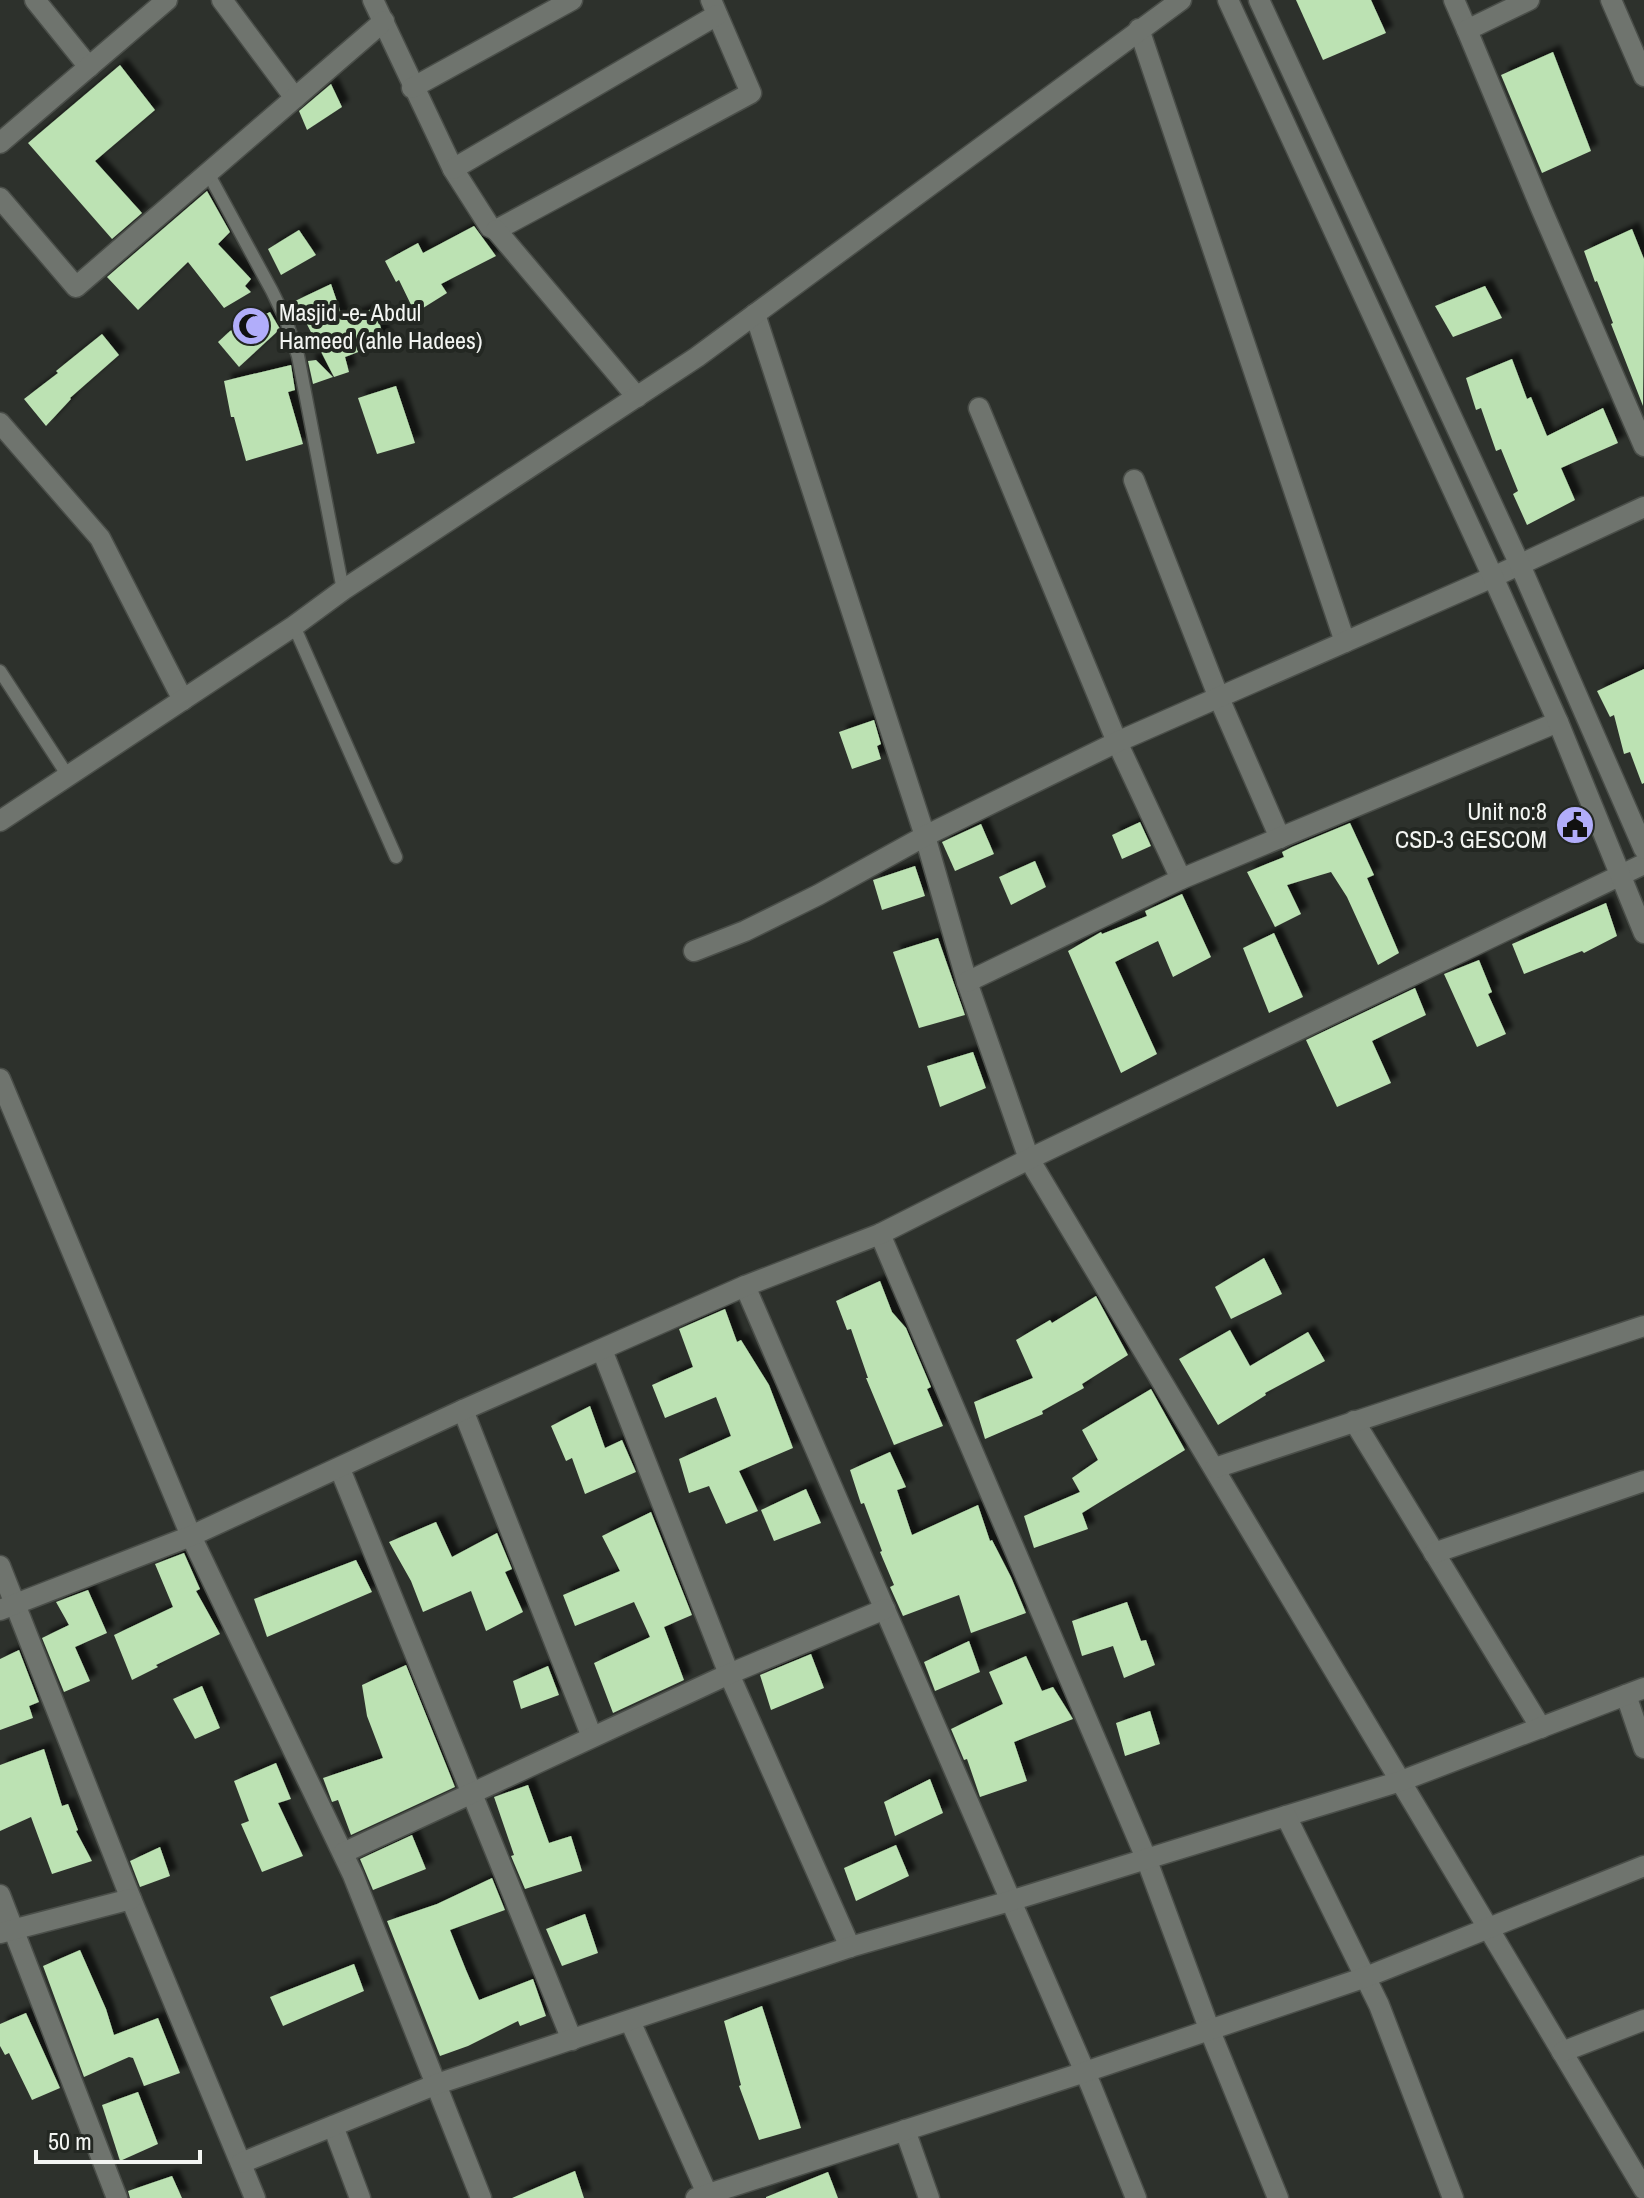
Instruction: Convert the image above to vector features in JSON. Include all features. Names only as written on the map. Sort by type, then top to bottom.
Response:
[{"type":"street","points":[[35,0],[89,67]]},
{"type":"street","points":[[0,143],[167,0]]},
{"type":"street","points":[[222,0],[295,98]]},
{"type":"street","points":[[373,0],[412,88],[453,169],[490,227],[496,230],[637,397]]},
{"type":"street","points":[[412,88],[572,0]]},
{"type":"street","points":[[0,821],[637,397],[755,314],[1181,0]]},
{"type":"street","points":[[1228,0],[1558,722],[1644,933]]},
{"type":"street","points":[[1259,0],[1520,565],[1644,849]]},
{"type":"street","points":[[1454,0],[1644,446]]},
{"type":"street","points":[[1467,30],[1529,0]]},
{"type":"street","points":[[1611,0],[1644,76]]},
{"type":"street","points":[[453,169],[714,8],[751,93],[496,230]]},
{"type":"street","points":[[0,198],[76,287],[384,21]]},
{"type":"street","points":[[1139,29],[1345,642]]},
{"type":"street","points":[[755,314],[925,836],[967,982],[1029,1159],[1644,2189]]},
{"type":"street","points":[[979,408],[1117,742],[1181,879]]},
{"type":"street","points":[[0,423],[100,538],[183,700]]},
{"type":"street","points":[[1134,480],[1219,698],[1280,838]]},
{"type":"street","points":[[694,951],[770,919],[925,836],[1117,742],[1520,565],[1644,507]]},
{"type":"street","points":[[967,982],[1181,879],[1558,722]]},
{"type":"street","points":[[7,1607],[191,1536],[463,1410],[745,1286],[880,1234],[1029,1159],[1644,864]]},
{"type":"street","points":[[0,1079],[191,1536],[343,1853],[481,2198]]},
{"type":"street","points":[[880,1234],[1146,1858],[1210,2031],[1278,2198]]},
{"type":"street","points":[[745,1286],[1085,2072],[1136,2198]]},
{"type":"street","points":[[1215,1468],[1644,1326]]},
{"type":"street","points":[[602,1350],[729,1674],[850,1947]]},
{"type":"street","points":[[463,1410],[592,1737]]},
{"type":"street","points":[[1354,1421],[1541,1728]]},
{"type":"street","points":[[340,1469],[572,2040]]},
{"type":"street","points":[[1434,1553],[1644,1481]]},
{"type":"street","points":[[0,1566],[7,1607],[255,2198]]},
{"type":"street","points":[[343,1853],[729,1674],[885,1609]]},
{"type":"street","points":[[241,2163],[437,2084],[850,1947],[1401,1781],[1635,1692],[1644,1748]]},
{"type":"street","points":[[1286,1816],[1379,2005],[1453,2198]]},
{"type":"street","points":[[630,2021],[704,2197],[1366,1977],[1644,1866]]},
{"type":"street","points":[[0,1895],[6,1931],[117,2198]]},
{"type":"street","points":[[6,1931],[131,1899]]},
{"type":"street","points":[[1562,2052],[1644,2020]]},
{"type":"street","points":[[333,2126],[360,2198]]},
{"type":"street","points":[[905,2130],[929,2198]]},
{"type":"lane","points":[[208,173],[272,291],[294,344],[343,590]]},
{"type":"lane","points":[[294,626],[396,857]]},
{"type":"lane","points":[[0,671],[68,776]]},
{"type":"building","points":[[1296,0],[1371,0],[1386,33],[1323,60]]},
{"type":"building","points":[[1553,52],[1591,151],[1542,173],[1501,75]]},
{"type":"building","points":[[120,65],[155,110],[95,161],[142,213],[112,239],[28,143]]},
{"type":"building","points":[[331,84],[342,107],[307,130],[299,111]]},
{"type":"building","points":[[207,191],[230,232],[218,244],[251,279],[245,286],[251,292],[224,308],[188,262],[138,310],[107,277]]},
{"type":"building","points":[[474,226],[496,256],[441,284],[447,293],[415,313],[399,280],[396,282],[385,261],[418,243],[423,253]]},
{"type":"building","points":[[1632,229],[1644,259],[1643,406],[1584,251]]},
{"type":"building","points":[[299,230],[316,255],[281,275],[268,249]]},
{"type":"building","points":[[331,284],[343,319],[375,308],[385,342],[345,357],[349,372],[334,377],[295,301]]},
{"type":"building","points":[[1485,286],[1502,318],[1453,337],[1435,306]]},
{"type":"building","points":[[270,312],[280,329],[239,367],[218,342],[230,331]]},
{"type":"building","points":[[102,334],[119,355],[70,398],[46,426],[24,399]]},
{"type":"building","points":[[1512,359],[1527,399],[1531,397],[1547,436],[1603,408],[1618,443],[1561,468],[1575,500],[1527,525],[1513,494],[1518,491],[1501,449],[1496,451],[1481,408],[1476,410],[1466,378]]},
{"type":"building","points":[[316,360],[333,377],[313,384],[308,361]]},
{"type":"building","points":[[291,365],[295,390],[288,392],[303,444],[246,461],[234,417],[231,417],[224,381]]},
{"type":"building","points":[[396,386],[415,443],[377,454],[358,398]]},
{"type":"building","points":[[1644,669],[1642,784],[1630,752],[1624,754],[1614,715],[1610,717],[1597,691]]},
{"type":"building","points":[[874,720],[881,744],[877,746],[881,759],[852,769],[839,732]]},
{"type":"building","points":[[1140,822],[1151,846],[1122,859],[1112,835]]},
{"type":"building","points":[[1350,823],[1374,875],[1367,878],[1399,953],[1378,965],[1347,897],[1331,872],[1287,885],[1301,914],[1275,927],[1247,872],[1284,857],[1282,852],[1292,847]]},
{"type":"building","points":[[981,824],[994,854],[955,871],[942,842]]},
{"type":"building","points":[[1035,861],[1046,887],[1011,905],[999,877]]},
{"type":"building","points":[[915,866],[925,896],[882,910],[873,880]]},
{"type":"building","points":[[1182,894],[1211,957],[1173,977],[1158,941],[1115,962],[1157,1054],[1121,1073],[1068,951],[1101,932],[1147,916],[1145,911]]},
{"type":"building","points":[[1606,903],[1617,936],[1584,953],[1582,951],[1524,974],[1512,944]]},
{"type":"building","points":[[1274,933],[1303,997],[1269,1013],[1243,948]]},
{"type":"building","points":[[938,938],[965,1015],[919,1028],[893,952]]},
{"type":"building","points":[[1479,960],[1492,992],[1488,994],[1506,1034],[1477,1047],[1444,974]]},
{"type":"building","points":[[1415,988],[1426,1015],[1372,1041],[1391,1083],[1337,1107],[1306,1040]]},
{"type":"building","points":[[973,1052],[986,1088],[940,1107],[927,1066]]},
{"type":"building","points":[[1264,1258],[1282,1294],[1231,1319],[1215,1287]]},
{"type":"building","points":[[880,1281],[892,1312],[906,1328],[931,1387],[927,1389],[943,1426],[894,1445],[866,1378],[851,1329],[847,1330],[836,1301]]},
{"type":"building","points":[[1096,1296],[1128,1355],[1082,1384],[1084,1388],[1042,1411],[1043,1414],[985,1439],[974,1402],[1033,1378],[1016,1340],[1050,1320],[1052,1323]]},
{"type":"building","points":[[725,1309],[737,1342],[741,1340],[769,1385],[793,1448],[739,1471],[758,1511],[726,1524],[709,1486],[689,1493],[679,1459],[731,1436],[716,1397],[665,1418],[652,1385],[693,1367],[679,1329]]},
{"type":"building","points":[[1230,1330],[1250,1366],[1308,1332],[1325,1361],[1265,1393],[1218,1425],[1179,1359]]},
{"type":"building","points":[[1151,1389],[1185,1450],[1082,1513],[1088,1529],[1034,1548],[1024,1516],[1080,1492],[1072,1478],[1098,1460],[1082,1430]]},
{"type":"building","points":[[590,1406],[605,1448],[622,1440],[636,1472],[585,1494],[572,1458],[566,1461],[551,1426]]},
{"type":"building","points":[[890,1452],[906,1487],[897,1490],[912,1535],[978,1505],[990,1541],[1011,1577],[1026,1613],[971,1633],[959,1595],[903,1616],[890,1587],[894,1585],[882,1551],[850,1470]]},
{"type":"building","points":[[806,1489],[821,1523],[774,1541],[761,1510]]},
{"type":"building","points":[[651,1512],[692,1615],[664,1627],[684,1680],[613,1713],[594,1663],[650,1637],[634,1602],[575,1626],[563,1595],[620,1571],[602,1536]]},
{"type":"building","points":[[436,1522],[452,1557],[497,1533],[512,1569],[505,1572],[523,1612],[486,1631],[471,1591],[423,1612],[411,1581],[389,1542]]},
{"type":"building","points":[[184,1553],[200,1589],[196,1591],[220,1634],[132,1680],[114,1635],[173,1607],[155,1564]]},
{"type":"building","points":[[356,1560],[372,1592],[267,1637],[254,1599]]},
{"type":"building","points":[[88,1590],[107,1633],[75,1647],[90,1681],[64,1692],[42,1638],[69,1625],[56,1602]]},
{"type":"building","points":[[1127,1602],[1141,1641],[1146,1640],[1155,1665],[1124,1678],[1113,1646],[1082,1656],[1072,1621]]},
{"type":"building","points":[[969,1641],[980,1672],[935,1691],[924,1662]]},
{"type":"building","points":[[19,1650],[39,1702],[29,1706],[33,1718],[0,1730],[0,1659]]},
{"type":"building","points":[[811,1654],[824,1688],[771,1710],[760,1675]]},
{"type":"building","points":[[1026,1656],[1042,1691],[1053,1687],[1073,1719],[1014,1742],[1027,1781],[980,1797],[967,1759],[964,1760],[951,1729],[1003,1704],[989,1672]]},
{"type":"building","points":[[406,1665],[455,1787],[351,1835],[338,1800],[332,1802],[323,1778],[383,1758],[367,1716],[362,1685]]},
{"type":"building","points":[[548,1666],[559,1695],[521,1709],[513,1681]]},
{"type":"building","points":[[202,1686],[220,1728],[195,1739],[173,1699]]},
{"type":"building","points":[[1150,1711],[1160,1744],[1125,1756],[1116,1723]]},
{"type":"building","points":[[44,1749],[62,1806],[68,1804],[76,1831],[92,1861],[52,1874],[31,1817],[0,1831],[0,1765]]},
{"type":"building","points":[[276,1763],[291,1799],[278,1803],[303,1856],[262,1872],[241,1824],[249,1821],[234,1781]]},
{"type":"building","points":[[930,1779],[943,1813],[895,1836],[884,1802]]},
{"type":"building","points":[[528,1785],[549,1843],[571,1836],[582,1871],[525,1889],[511,1856],[514,1855],[494,1797]]},
{"type":"building","points":[[412,1835],[426,1869],[373,1890],[360,1859]]},
{"type":"building","points":[[896,1845],[909,1876],[856,1901],[844,1868]]},
{"type":"building","points":[[160,1847],[170,1876],[140,1887],[130,1861]]},
{"type":"building","points":[[492,1878],[505,1910],[450,1930],[479,2000],[533,1979],[546,2016],[520,2026],[518,2021],[440,2056],[387,1921],[437,1904]]},
{"type":"building","points":[[585,1914],[598,1953],[562,1966],[546,1929]]},
{"type":"building","points":[[80,1950],[114,2035],[158,2018],[180,2073],[144,2086],[133,2058],[129,2057],[84,2077],[43,1966]]},
{"type":"building","points":[[354,1964],[364,1991],[283,2026],[270,1997]]},
{"type":"building","points":[[762,2006],[801,2128],[759,2140],[739,2086],[724,2021]]},
{"type":"building","points":[[26,2013],[60,2088],[32,2100],[9,2053],[5,2055],[0,2046],[0,2024]]},
{"type":"building","points":[[138,2092],[158,2144],[120,2161],[102,2105]]},
{"type":"building","points":[[575,2171],[584,2198],[512,2198]]},
{"type":"building","points":[[828,2172],[838,2198],[766,2198],[766,2197]]},
{"type":"building","points":[[172,2176],[182,2198],[130,2198],[128,2191]]},
{"type":"place","name":"Masjid -e- Abdul Hameed (ahle Hadees)","points":[[251,326]]},
{"type":"place","name":"Unit no:8 CSD-3 GESCOM","points":[[1575,825]]}]
